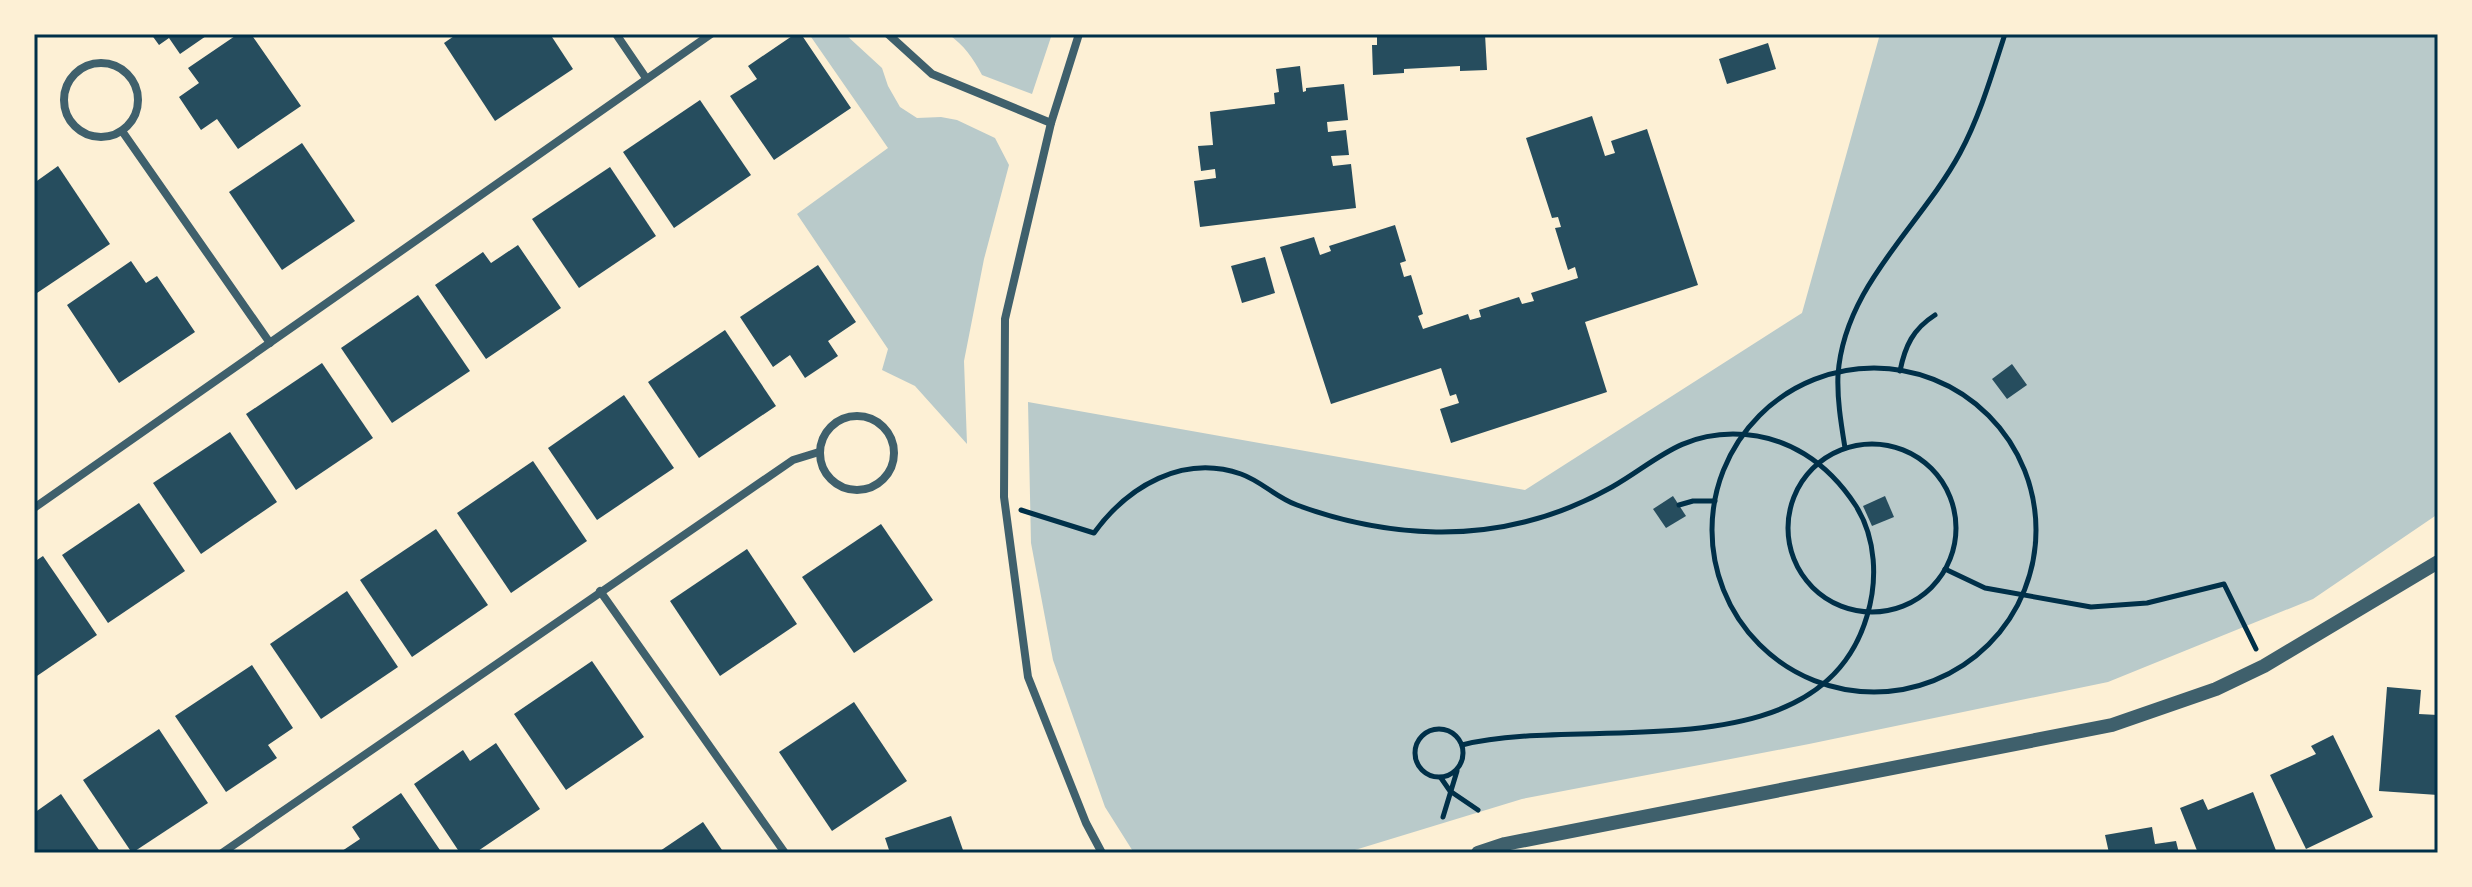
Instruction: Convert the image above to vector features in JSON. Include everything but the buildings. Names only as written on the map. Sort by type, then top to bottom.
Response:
[{"type":"street","points":[[616,34],[646,78]]},
{"type":"street","points":[[34,508],[711,34]]},
{"type":"street","points":[[888,34],[932,74],[1051,123]]},
{"type":"street","points":[[1079,34],[1051,123],[1005,319],[1005,506],[1028,677],[1086,823],[1102,853]]},
{"type":"street","points":[[112,64],[124,71],[133,82],[138,95],[138,108],[132,121],[122,131],[110,137],[96,138],[83,134],[72,125],[65,113],[63,99],[66,86],[74,74],[85,66],[112,64]]},
{"type":"street","points":[[122,131],[270,343]]},
{"type":"street","points":[[861,416],[874,419],[885,428],[892,439],[895,453],[892,467],[885,478],[874,487],[860,490],[847,489],[834,483],[825,473],[819,452],[825,433],[834,423],[847,417],[861,416]]},
{"type":"street","points":[[222,853],[793,460],[819,452]]},
{"type":"street","points":[[1478,853],[1505,844],[2112,725],[2216,689],[2264,666],[2438,562]]},
{"type":"street","points":[[600,591],[785,853]]},
{"type":"path","points":[[1845,448],[1838,371],[1862,297],[1960,153],[2005,34]]},
{"type":"path","points":[[1900,371],[1907,344],[1923,322],[1935,315]]},
{"type":"path","points":[[1875,367],[1900,371],[1921,374],[1963,393],[1998,424],[2023,462],[2036,507],[2036,554],[2023,596],[1997,637],[1962,667],[1920,687],[1874,693],[1822,684],[1785,668],[1751,637],[1725,598],[1712,554],[1715,501],[1726,463],[1751,424],[1787,394],[1838,371],[1875,367]]},
{"type":"path","points":[[1005,506],[1094,533],[1109,512],[1141,486],[1177,470],[1215,468],[1243,475],[1292,504],[1338,518],[1377,527],[1434,532],[1475,531],[1518,525],[1568,510],[1615,486],[1656,456],[1693,440],[1733,434],[1773,439],[1810,456],[1840,483],[1862,517],[1873,555],[1873,596],[1862,635],[1840,668],[1809,695],[1772,712],[1723,724],[1659,732],[1507,737],[1462,745]]},
{"type":"path","points":[[1872,443],[1896,447],[1917,457],[1936,473],[1948,493],[1955,516],[1955,540],[1945,569],[1917,599],[1895,609],[1868,612],[1847,609],[1825,599],[1807,583],[1794,563],[1788,540],[1788,516],[1795,493],[1818,464],[1845,448],[1872,443]]},
{"type":"path","points":[[1679,505],[1693,501],[1715,501]]},
{"type":"path","points":[[1945,569],[1985,588],[2091,607],[2147,603],[2224,584],[2264,666]]},
{"type":"path","points":[[1443,817],[1450,791],[1457,770],[1462,762],[1462,745],[1450,731],[1441,729],[1424,734],[1418,741],[1415,758],[1418,766],[1424,773],[1441,778],[1450,791],[1478,810]]},
{"type":"path","points":[[1441,778],[1457,770]]},
{"type":"shaded area","points":[[809,34],[845,34],[882,68],[900,107],[917,118],[957,120],[995,138],[1009,165],[984,259],[964,361],[967,444],[915,386],[882,370],[888,349],[797,214],[888,148]]},
{"type":"shaded area","points":[[948,34],[1052,34],[1032,94],[982,75],[968,52]]},
{"type":"shaded area","points":[[1880,34],[2438,34],[2438,514],[2313,599],[2108,682],[1522,799],[1345,853],[1134,853],[1105,807],[1053,660],[1031,543],[1028,402],[1525,490],[1802,313]]}]
